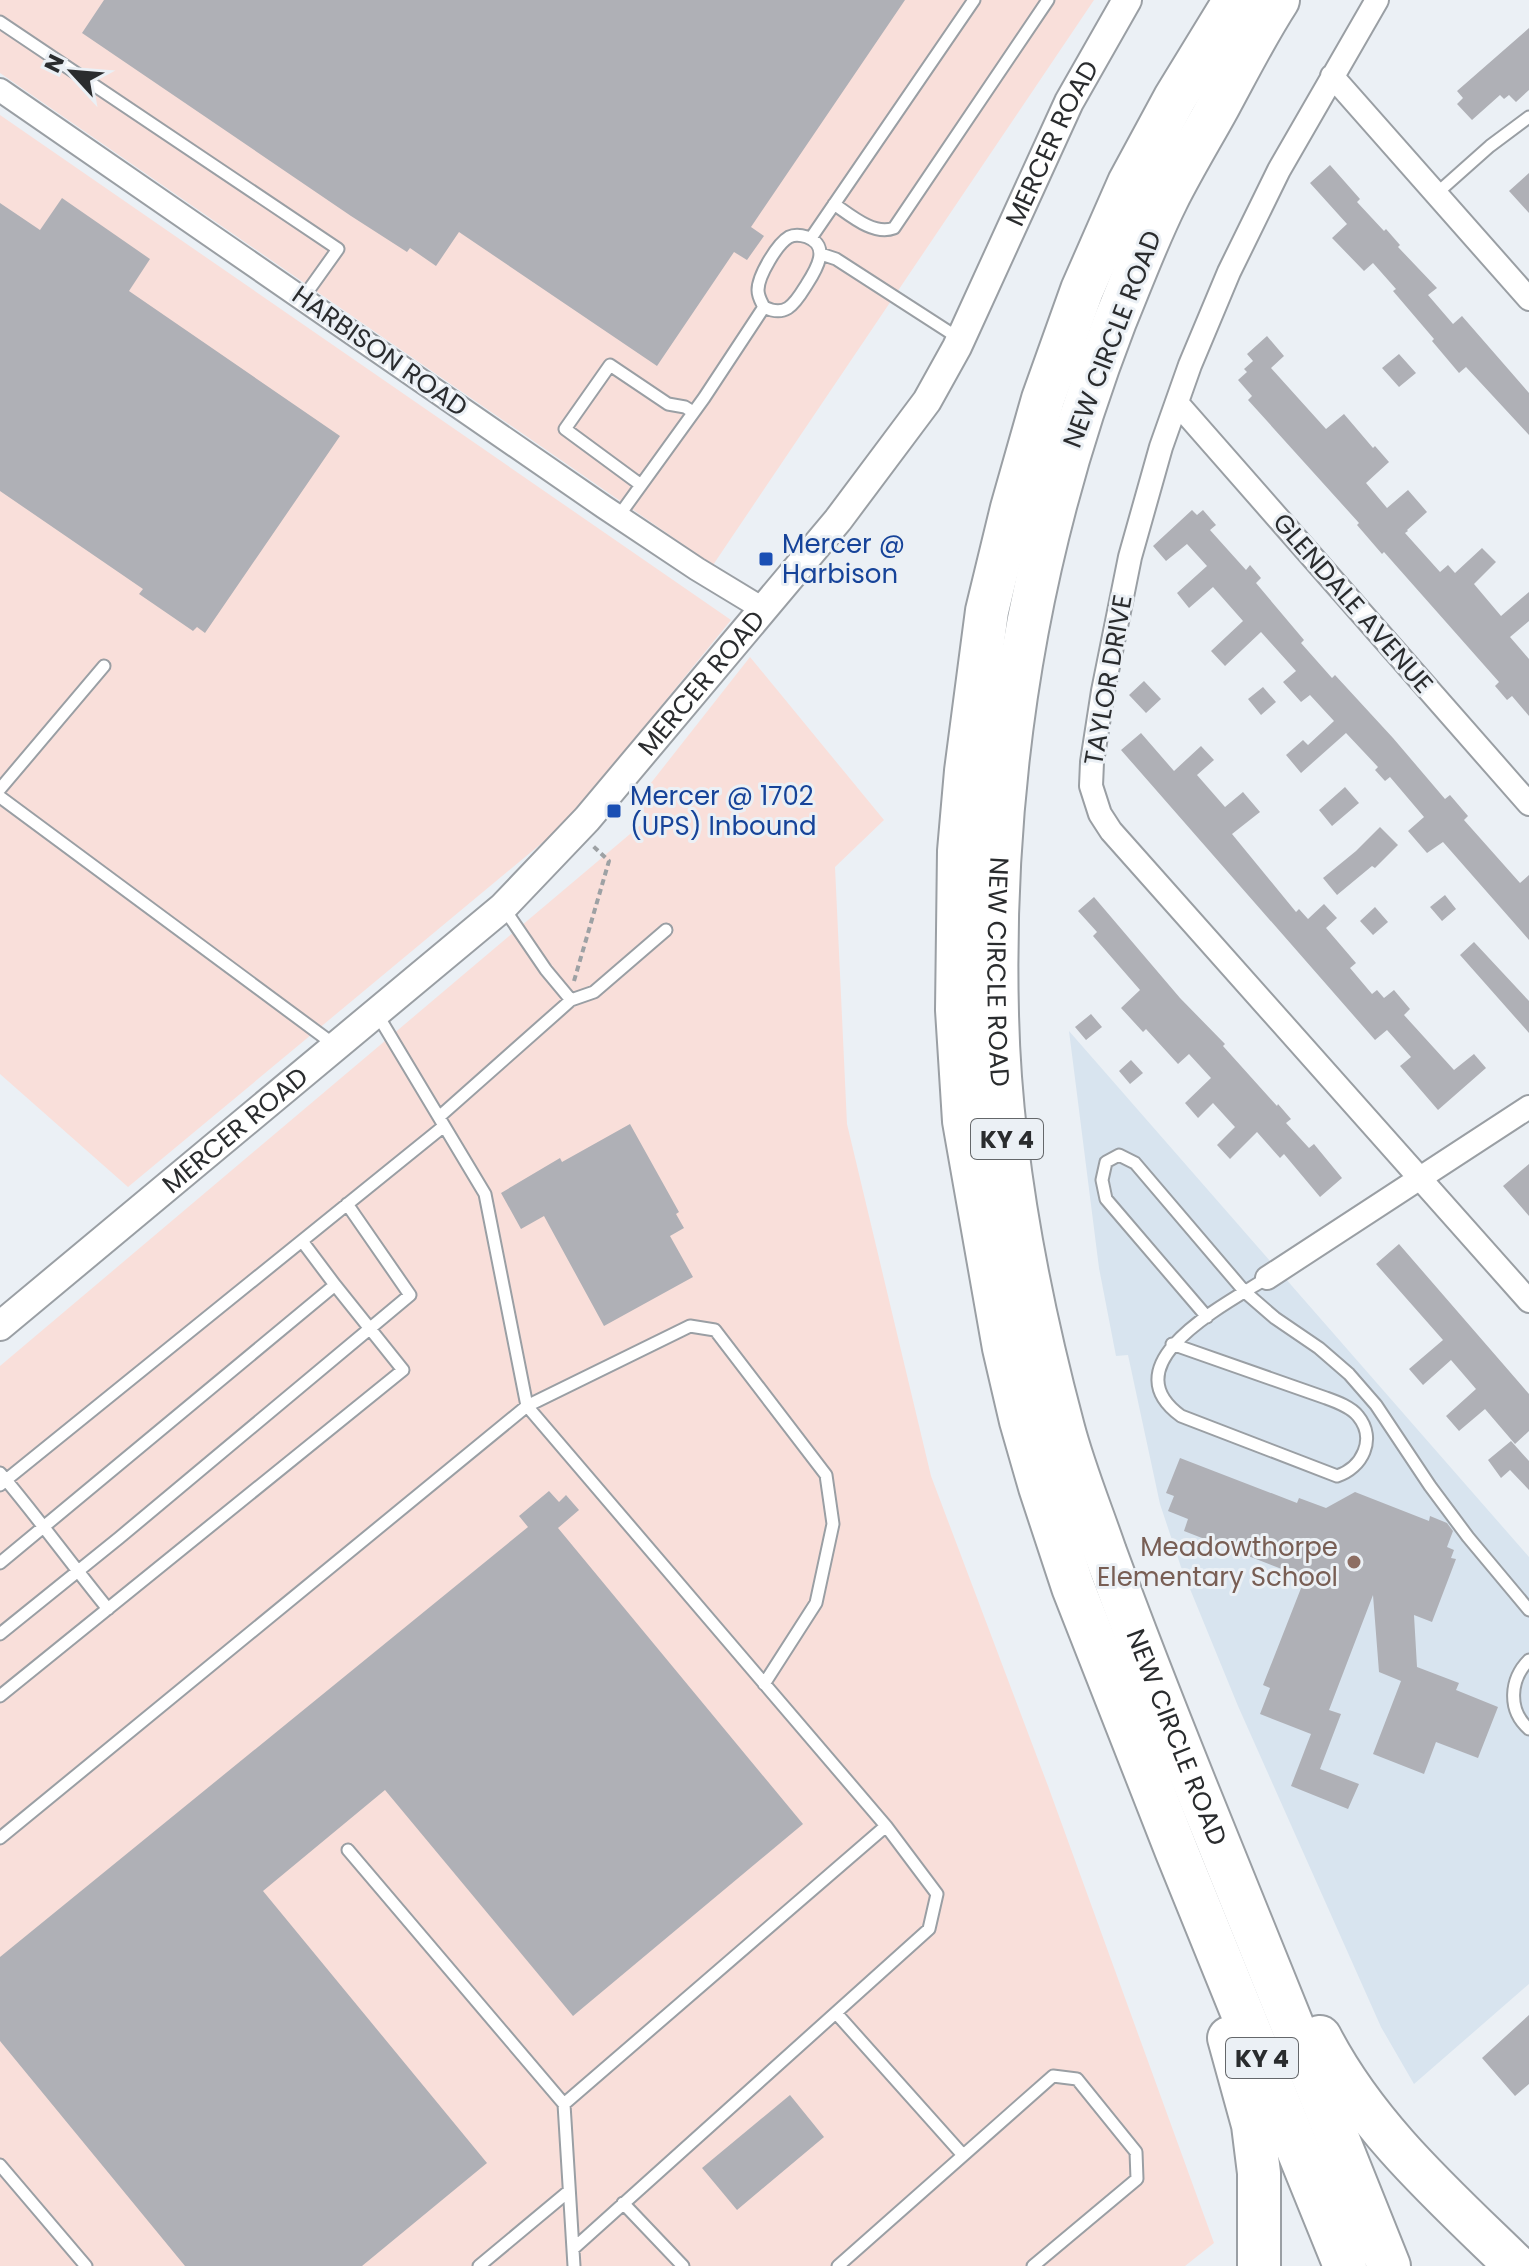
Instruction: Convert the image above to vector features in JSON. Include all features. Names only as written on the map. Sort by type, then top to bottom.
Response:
[{"type":"highway","name":"NEW CIRCLE ROAD","points":[[1235,0],[1175,98],[1129,183],[1082,290],[1043,399],[1012,508],[987,611],[966,771],[959,851],[957,1010],[964,1121],[1004,1348],[1036,1474],[1073,1587],[1345,2266]]},
{"type":"highway","name":"NEW CIRCLE ROAD","points":[[1278,0],[1163,208],[1095,372],[1069,452],[1044,549],[1010,722],[1001,818],[997,1018],[1018,1227],[1064,1432],[1169,1720],[1389,2266]]},
{"type":"highway","points":[[1210,1822],[1338,2071],[1401,2152],[1516,2266]]},
{"type":"highway","points":[[1177,1852],[1253,2125],[1259,2173],[1259,2266]]},
{"type":"street","name":"MERCER ROAD","points":[[0,1326],[503,907],[587,819],[838,520],[927,401],[960,339],[1069,102],[1127,0]]},
{"type":"street","name":"TAYLOR DRIVE","points":[[1377,0],[1279,170],[1229,272],[1190,365],[1161,447],[1130,557],[1103,691],[1091,786],[1100,814],[1111,831],[1529,1301]]},
{"type":"street","points":[[1332,76],[1529,299]]},
{"type":"street","name":"HARBISON ROAD","points":[[0,90],[618,517],[763,609]]},
{"type":"street","name":"GLENDALE AVENUE","points":[[1177,403],[1529,804]]},
{"type":"street","points":[[1267,1278],[1529,1107]]},
{"type":"lane","points":[[811,238],[974,0]]},
{"type":"lane","points":[[834,204],[870,227],[887,231],[894,228],[1048,0]]},
{"type":"lane","points":[[0,22],[338,249],[303,298]]},
{"type":"lane","points":[[1436,194],[1490,146],[1529,117]]},
{"type":"lane","points":[[792,236],[811,238],[821,254],[817,267],[792,305],[775,311],[764,307],[758,287],[770,261],[792,236]]},
{"type":"lane","points":[[821,254],[836,259],[960,339]]},
{"type":"lane","points":[[618,517],[764,307]]},
{"type":"lane","points":[[641,485],[565,429],[610,365],[668,404],[693,412]]},
{"type":"lane","points":[[0,789],[104,666]]},
{"type":"lane","points":[[0,797],[336,1047]]},
{"type":"lane","points":[[503,907],[546,970],[571,1000]]},
{"type":"lane","points":[[108,1609],[45,1527],[2,1479],[347,1204],[571,1000],[594,992],[666,930]]},
{"type":"lane","points":[[377,1014],[485,1194],[527,1406],[886,1826],[937,1894],[929,1929],[573,2249]]},
{"type":"lane","points":[[1207,1317],[1106,1199],[1102,1180],[1106,1162],[1119,1155],[1135,1163],[1245,1292],[1349,1374],[1376,1405],[1468,1537],[1529,1610]]},
{"type":"lane","points":[[0,1634],[410,1295],[347,1204]]},
{"type":"lane","points":[[0,1696],[403,1370],[302,1241]]},
{"type":"lane","points":[[1172,1344],[1326,1398],[1358,1415],[1366,1429],[1367,1440],[1363,1454],[1348,1472],[1337,1476],[1181,1416],[1168,1406],[1160,1391],[1158,1375],[1163,1358],[1172,1344],[1267,1278]]},
{"type":"lane","points":[[0,1563],[335,1285]]},
{"type":"lane","points":[[0,1838],[527,1406],[690,1326],[715,1330],[826,1475],[833,1524],[816,1603],[764,1684]]},
{"type":"lane","points":[[1529,1660],[1514,1682],[1513,1697],[1516,1712],[1529,1729]]},
{"type":"lane","points":[[564,2104],[886,1826]]},
{"type":"lane","points":[[348,1850],[564,2104],[574,2266]]},
{"type":"lane","points":[[836,2013],[962,2154]]},
{"type":"lane","points":[[838,2266],[1053,2076],[1077,2079],[1136,2152],[1137,2179],[1033,2266]]},
{"type":"lane","points":[[0,2165],[86,2266]]},
{"type":"lane","points":[[479,2266],[569,2191]]},
{"type":"lane","points":[[623,2203],[683,2266]]},
{"type":"path","points":[[574,980],[609,861],[584,838]]},
{"type":"shaded area","points":[[0,0],[1094,0],[713,565],[0,73]]},
{"type":"shaded area","points":[[0,115],[731,620],[566,823],[128,1187],[0,1074]]},
{"type":"shaded area","points":[[750,657],[884,820],[835,867],[847,1124],[931,1476],[1048,1786],[1214,2243],[1185,2266],[0,2266],[0,1366],[649,818],[636,802]]},
{"type":"shaded area","name":"Meadowthorpe Elementary School","points":[[1069,1031],[1529,1557],[1529,1984],[1414,2084],[1381,2027],[1238,1706],[1181,1567],[1160,1504],[1128,1355],[1116,1356],[1099,1268]]},
{"type":"building","points":[[104,0],[905,0],[751,227],[764,236],[747,260],[734,252],[657,366],[459,232],[436,266],[410,248],[407,252],[351,216],[82,33]]},
{"type":"building","points":[[1529,28],[1529,90],[1516,102],[1509,95],[1504,99],[1500,95],[1472,120],[1457,104],[1463,98],[1457,91]]},
{"type":"building","points":[[1330,165],[1360,199],[1357,202],[1384,231],[1386,229],[1400,245],[1398,247],[1437,288],[1428,295],[1453,324],[1462,316],[1529,393],[1529,435],[1466,367],[1459,373],[1373,263],[1364,271],[1332,238],[1347,224],[1310,183]]},
{"type":"building","points":[[1529,173],[1529,213],[1509,191]]},
{"type":"building","points":[[62,198],[150,259],[129,291],[340,436],[205,633],[197,627],[193,631],[139,594],[143,589],[0,491],[0,203],[40,230]]},
{"type":"building","points":[[1267,336],[1284,356],[1271,368],[1326,429],[1344,414],[1389,462],[1366,483],[1387,508],[1408,490],[1427,512],[1405,533],[1440,572],[1448,565],[1455,573],[1482,548],[1496,562],[1474,584],[1501,616],[1529,592],[1529,621],[1510,637],[1529,659],[1529,716],[1512,696],[1507,700],[1495,686],[1499,682],[1248,400],[1252,396],[1238,380],[1253,361],[1247,354]]},
{"type":"building","points":[[1399,354],[1416,373],[1399,387],[1382,368]]},
{"type":"building","points":[[1192,510],[1197,515],[1203,510],[1216,525],[1210,530],[1246,570],[1250,565],[1261,578],[1256,583],[1304,640],[1301,643],[1332,678],[1335,675],[1445,799],[1450,795],[1468,816],[1464,820],[1520,883],[1529,875],[1529,940],[1443,842],[1427,853],[1408,831],[1424,817],[1390,777],[1385,781],[1375,770],[1378,767],[1346,733],[1301,773],[1286,755],[1303,740],[1308,745],[1334,721],[1310,695],[1301,702],[1283,682],[1296,671],[1261,632],[1225,666],[1211,651],[1243,621],[1213,587],[1189,608],[1177,593],[1207,566],[1187,544],[1166,561],[1153,546]]},
{"type":"building","points":[[1144,681],[1161,699],[1146,713],[1129,695]]},
{"type":"building","points":[[1263,687],[1276,702],[1261,715],[1248,699]]},
{"type":"building","points":[[1141,733],[1174,771],[1201,746],[1214,760],[1197,775],[1225,807],[1243,792],[1260,812],[1232,834],[1296,912],[1299,909],[1308,919],[1324,904],[1337,918],[1326,928],[1356,963],[1350,968],[1372,994],[1377,990],[1384,998],[1394,990],[1410,1009],[1404,1015],[1454,1070],[1474,1054],[1486,1068],[1438,1110],[1400,1066],[1411,1057],[1387,1030],[1375,1040],[1121,750]]},
{"type":"building","points":[[1345,787],[1359,803],[1332,826],[1319,810]]},
{"type":"building","points":[[1380,827],[1398,845],[1375,868],[1372,866],[1337,895],[1323,878]]},
{"type":"building","points":[[1445,895],[1456,909],[1442,921],[1430,907]]},
{"type":"building","points":[[1094,897],[1180,998],[1291,1119],[1286,1123],[1309,1148],[1314,1144],[1342,1178],[1320,1197],[1284,1154],[1280,1158],[1257,1132],[1230,1159],[1217,1145],[1235,1127],[1213,1103],[1198,1118],[1185,1103],[1211,1078],[1189,1054],[1178,1064],[1146,1029],[1143,1032],[1121,1008],[1140,990],[1093,936],[1097,932],[1078,911]]},
{"type":"building","points":[[1375,907],[1388,922],[1373,935],[1360,921]]},
{"type":"building","points":[[1474,942],[1529,1001],[1529,1033],[1460,955]]},
{"type":"building","points":[[1091,1014],[1102,1027],[1086,1040],[1075,1027]]},
{"type":"building","points":[[1131,1060],[1143,1073],[1130,1084],[1119,1071]]},
{"type":"building","points":[[630,1124],[679,1212],[676,1214],[684,1228],[670,1236],[693,1277],[604,1326],[544,1216],[521,1229],[501,1193],[560,1158],[562,1162]]},
{"type":"building","points":[[1529,1164],[1529,1216],[1503,1186]]},
{"type":"building","points":[[1399,1244],[1529,1394],[1529,1431],[1515,1444],[1485,1409],[1459,1431],[1446,1416],[1476,1389],[1451,1360],[1423,1385],[1409,1369],[1443,1340],[1376,1264]]},
{"type":"building","points":[[1511,1441],[1529,1461],[1529,1490],[1510,1470],[1501,1478],[1488,1460]]},
{"type":"building","points":[[1180,1458],[1297,1503],[1299,1498],[1326,1508],[1355,1492],[1429,1521],[1430,1516],[1447,1523],[1453,1531],[1447,1547],[1454,1550],[1451,1558],[1456,1559],[1432,1622],[1414,1615],[1417,1667],[1459,1683],[1456,1690],[1498,1707],[1478,1758],[1436,1742],[1424,1774],[1373,1754],[1401,1681],[1379,1672],[1373,1595],[1329,1710],[1341,1714],[1320,1769],[1359,1784],[1348,1809],[1291,1786],[1311,1734],[1260,1714],[1270,1688],[1263,1685],[1305,1578],[1184,1531],[1188,1519],[1168,1511],[1174,1496],[1166,1493]]},
{"type":"building","points":[[549,1491],[559,1502],[566,1495],[579,1510],[558,1528],[803,1824],[573,2016],[385,1790],[263,1891],[487,2163],[362,2266],[185,2266],[0,2041],[0,1957],[528,1527],[519,1516]]},
{"type":"building","points":[[1529,2015],[1529,2084],[1515,2096],[1482,2058]]},
{"type":"building","points":[[790,2095],[824,2137],[737,2210],[702,2168]]},
{"type":"place","name":"Mercer @ Harbison","points":[[766,559]]},
{"type":"place","name":"Mercer @ 1702 (UPS) Inbound","points":[[614,811]]},
{"type":"place","name":"Meadowthorpe Elementary School","points":[[1354,1562]]}]
